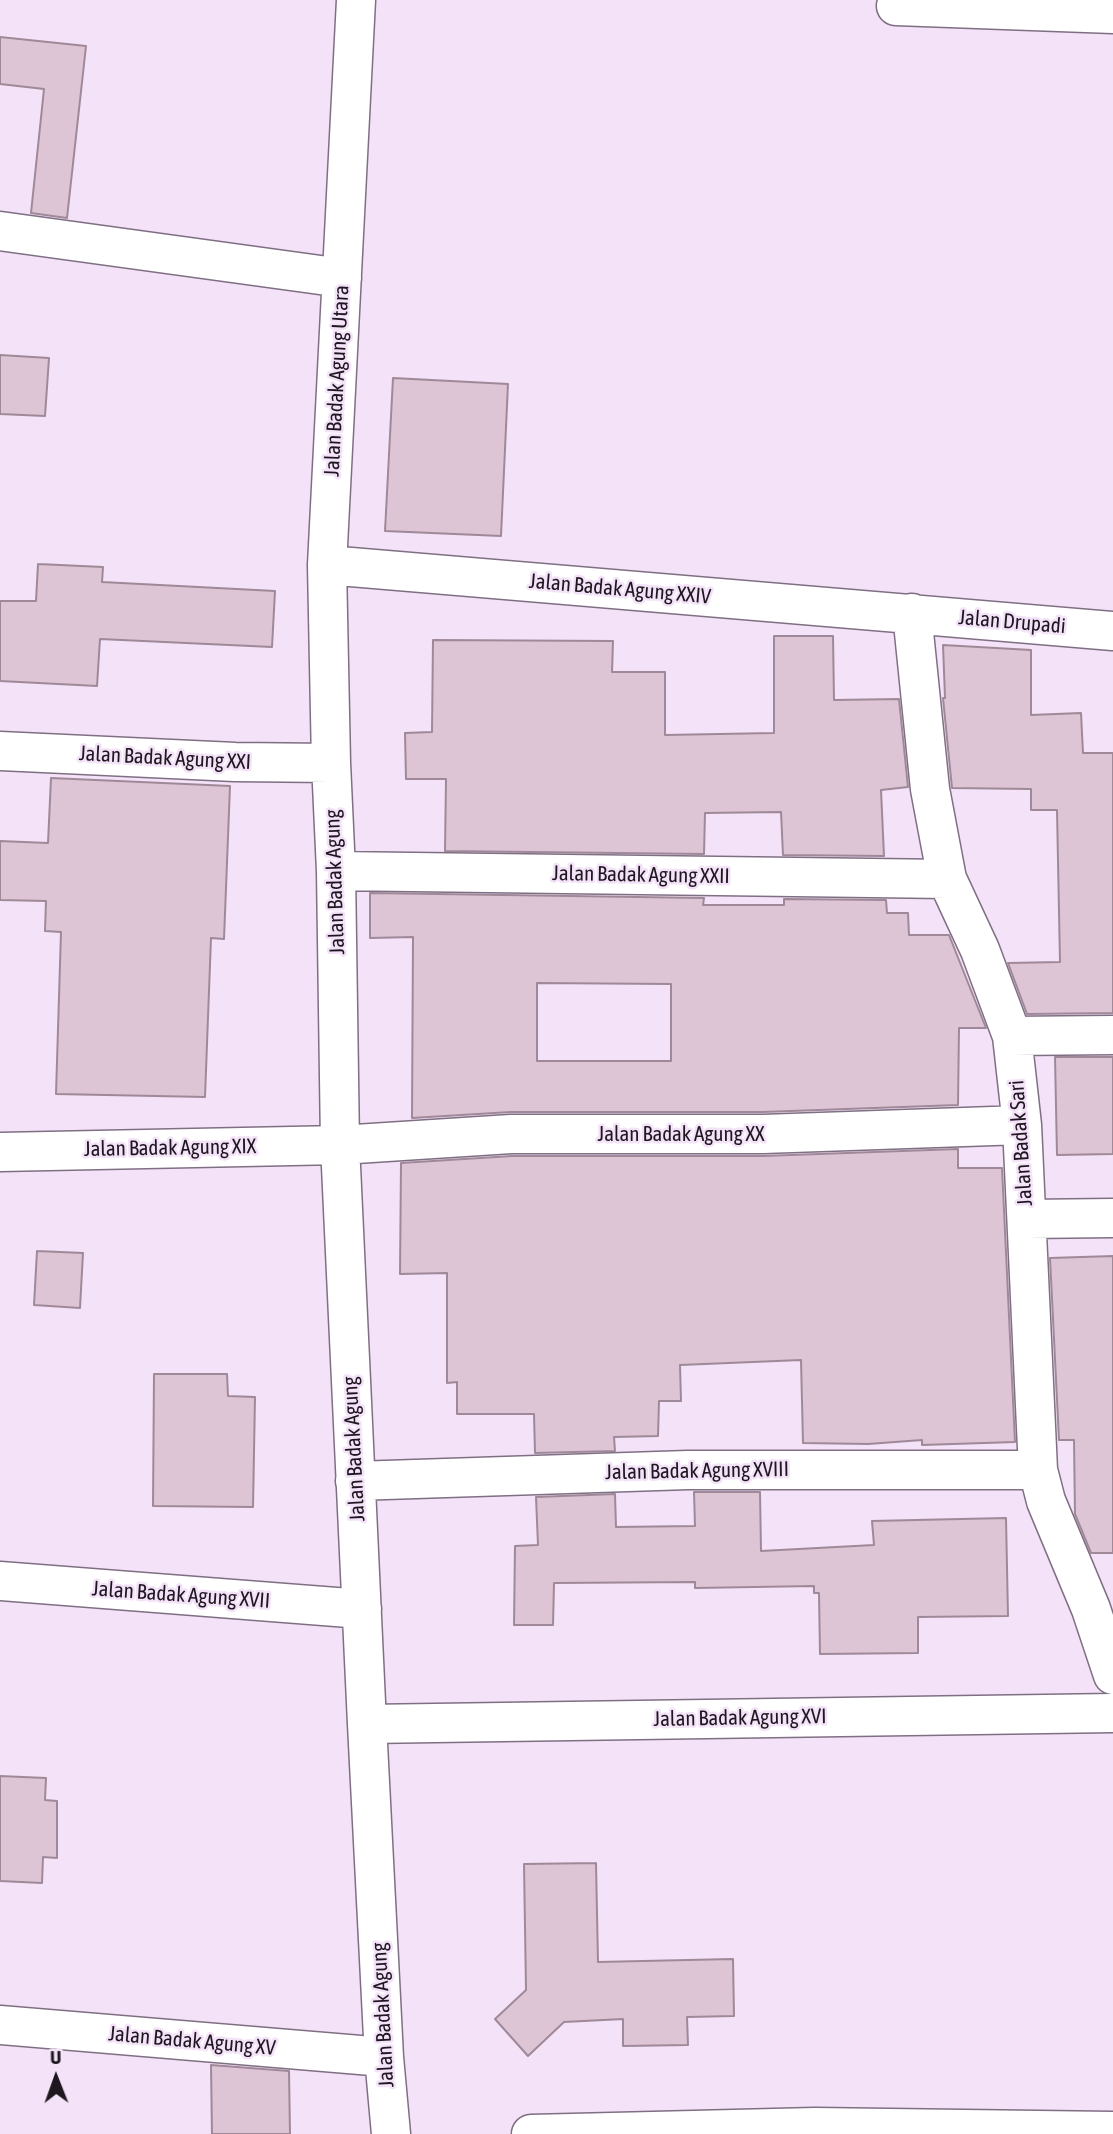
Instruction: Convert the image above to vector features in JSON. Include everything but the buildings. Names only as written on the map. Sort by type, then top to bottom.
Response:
[{"type":"street","name":"Jalan Badak Agung Utara","points":[[331,763],[327,565],[356,0]]},
{"type":"street","points":[[897,6],[1113,14]]},
{"type":"street","points":[[0,231],[342,278]]},
{"type":"street","name":"Jalan Badak Agung XXIV","points":[[327,565],[912,613]]},
{"type":"street","name":"Jalan Drupadi","points":[[912,613],[1113,631]]},
{"type":"street","name":"Jalan Badak Sari","points":[[912,613],[930,789],[947,879],[980,950],[1012,1035],[1022,1125],[1038,1470],[1046,1502],[1102,1609],[1113,1675]]},
{"type":"street","name":"Jalan Badak Agung XXI","points":[[0,751],[234,762],[331,763]]},
{"type":"street","name":"Jalan Badak Agung","points":[[331,763],[336,871],[340,1145],[384,2057],[391,2134]]},
{"type":"street","name":"Jalan Badak Agung XXII","points":[[336,871],[947,879]]},
{"type":"street","points":[[1012,1035],[1113,1035]]},
{"type":"street","name":"Jalan Badak Agung XX","points":[[340,1145],[511,1134],[763,1134],[1022,1125]]},
{"type":"street","name":"Jalan Badak Agung XIX","points":[[0,1152],[340,1145]]},
{"type":"street","points":[[1027,1219],[1113,1218]]},
{"type":"street","name":"Jalan Badak Agung XVIII","points":[[355,1481],[655,1471],[1038,1470]]},
{"type":"street","name":"Jalan Badak Agung XVII","points":[[0,1581],[362,1609]]},
{"type":"street","name":"Jalan Badak Agung XVI","points":[[367,1724],[1113,1713]]},
{"type":"street","name":"Jalan Badak Agung XV","points":[[0,2025],[384,2057]]},
{"type":"street","points":[[531,2134],[815,2127],[1113,2131]]}]
